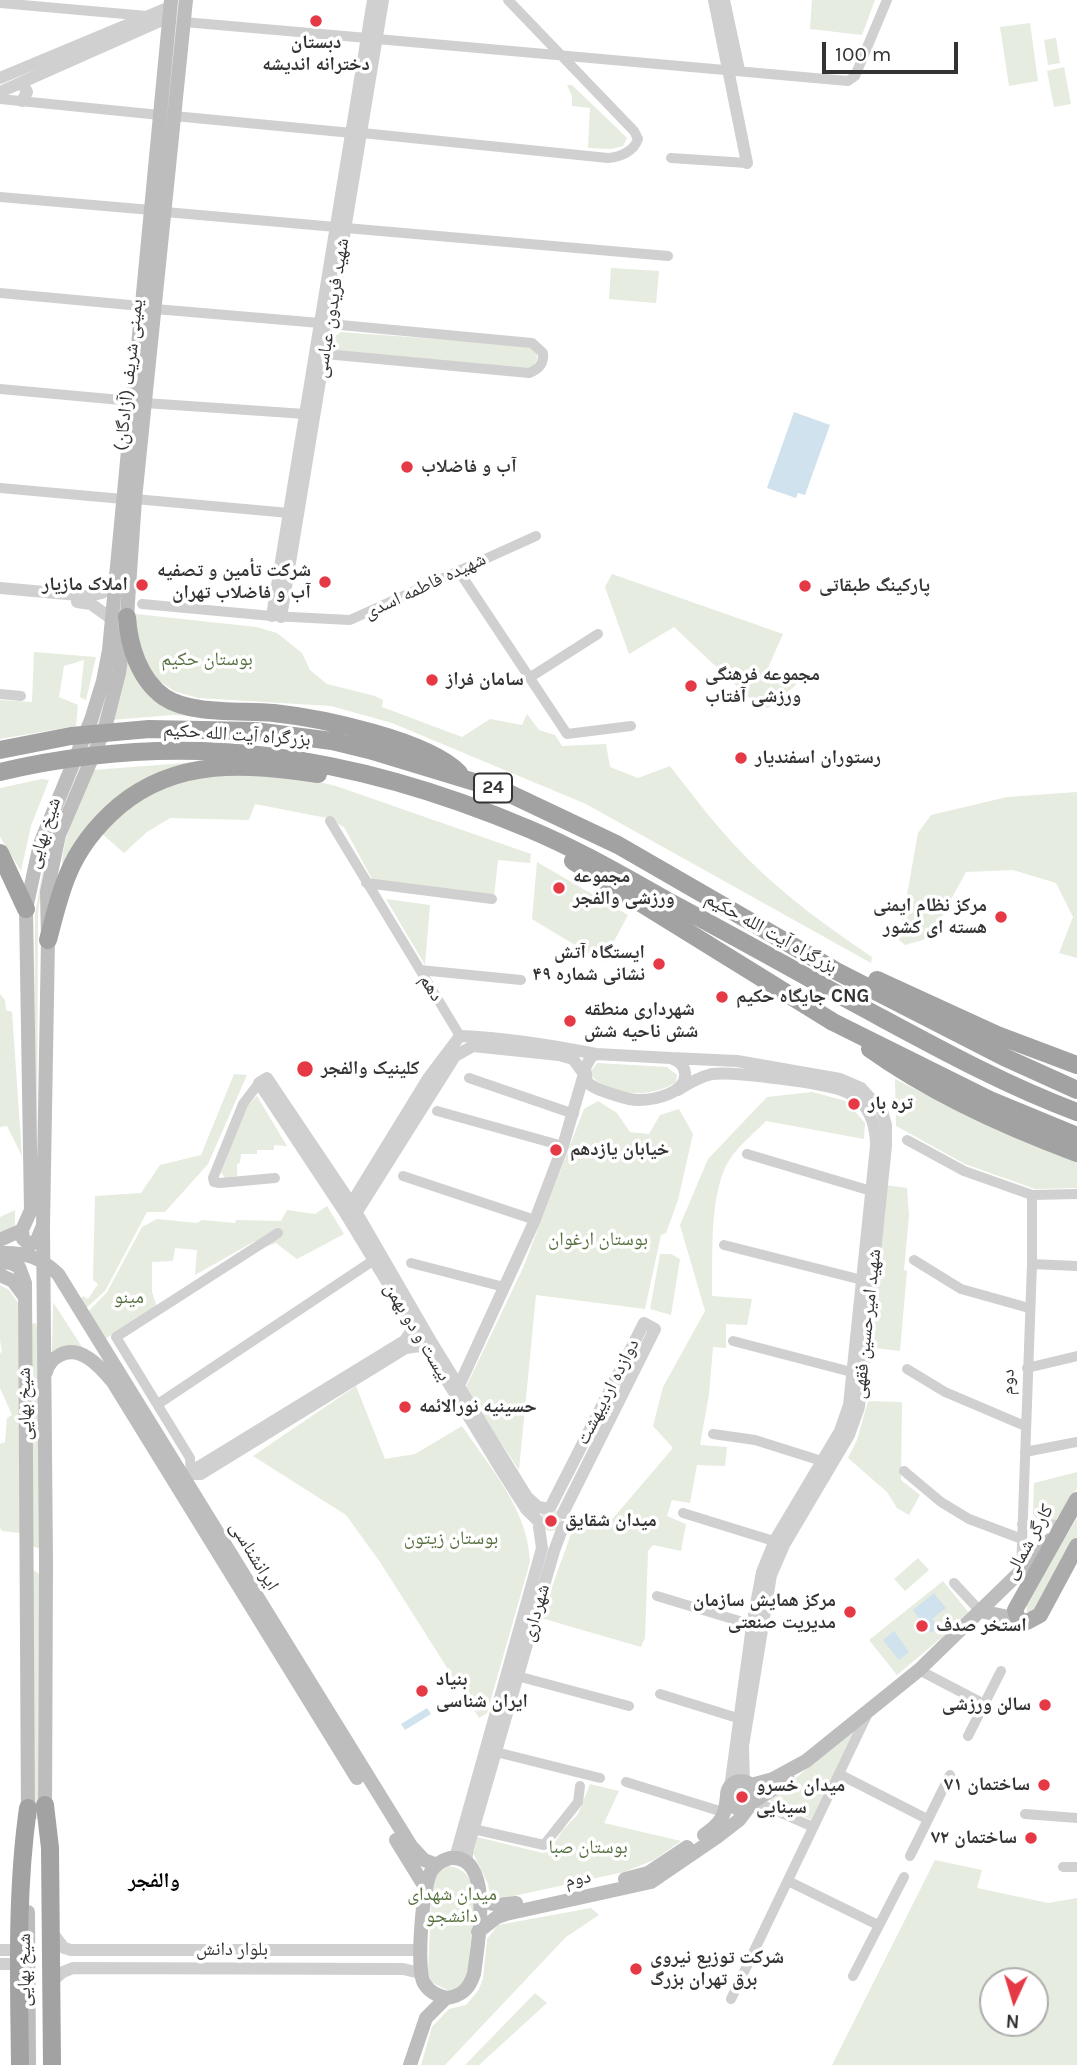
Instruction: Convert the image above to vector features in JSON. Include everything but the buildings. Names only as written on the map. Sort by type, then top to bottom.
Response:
[{"type":"highway","points":[[120,618],[142,674],[158,693],[174,703],[206,709],[274,713],[351,726],[393,739],[449,762],[467,780]]},
{"type":"highway","name":"بزرگراه آیت الله حکیم","points":[[74,743],[122,732],[186,729],[256,731],[332,741],[504,791],[618,845],[838,972],[1004,1057],[1077,1090]]},
{"type":"highway","name":"24","points":[[0,750],[74,743]]},
{"type":"highway","name":"بزرگراه آیت الله حکیم","points":[[104,752],[187,750],[291,758],[366,772],[446,798],[531,830],[603,865],[917,1037],[994,1076],[1077,1111]]},
{"type":"highway","name":"24","points":[[0,772],[104,752]]},
{"type":"highway","points":[[48,940],[67,875],[86,841],[96,828],[127,800],[162,779],[197,769],[257,768],[328,775],[419,795],[446,798]]},
{"type":"highway","points":[[531,830],[577,863],[833,1022],[896,1067],[976,1112],[1077,1153]]},
{"type":"highway","points":[[0,853],[26,909]]},
{"type":"highway","points":[[827,964],[876,980],[998,1035],[1077,1065]]},
{"type":"highway","points":[[833,1022],[990,1100],[1077,1136]]},
{"type":"highway","points":[[36,1806],[50,1848],[48,1933],[52,2065]]},
{"type":"highway","points":[[20,2065],[22,1849],[36,1806]]},
{"type":"main road","name":"یمینی شریف (آزادگان)","points":[[167,115],[186,0]]},
{"type":"main road","name":"یمینی شریف (آزادگان)","points":[[104,752],[114,696],[129,499],[167,115],[170,8]]},
{"type":"main road","name":"یمینی شریف (آزادگان)","points":[[74,743],[91,720],[120,618],[115,583],[129,499]]},
{"type":"main road","name":"شیخ بهایی","points":[[22,1230],[31,1210],[26,909],[40,844],[74,743]]},
{"type":"main road","name":"شیخ بهایی","points":[[29,2065],[28,1934],[46,1561],[43,1226],[47,892],[54,853],[104,752]]},
{"type":"main road","points":[[0,1240],[22,1230],[23,1239],[30,1245],[37,1240],[43,1226]]},
{"type":"main road","points":[[0,1253],[16,1253],[44,1261]]},
{"type":"main road","points":[[26,1335],[29,1328],[29,1296],[33,1274],[44,1261]]},
{"type":"main road","name":"ایرانشناسی","points":[[44,1261],[58,1274],[184,1480],[425,1887]]},
{"type":"main road","name":"شیخ بهایی","points":[[0,1262],[19,1267],[25,1283],[28,1561],[36,1806]]},
{"type":"main road","points":[[0,1275],[13,1281],[25,1302]]},
{"type":"main road","name":"ایرانشناسی","points":[[44,1380],[48,1364],[55,1356],[65,1352],[83,1355],[113,1382],[184,1480]]},
{"type":"main road","name":"کارگر شمالی","points":[[1018,1612],[1077,1500]]},
{"type":"main road","name":"دوم","points":[[747,1783],[773,1779],[806,1761],[919,1670],[1021,1572],[1063,1525]]},
{"type":"main road","points":[[980,1611],[1018,1612],[1032,1621],[1042,1611],[1077,1546]]},
{"type":"main road","points":[[28,1561],[46,1561]]},
{"type":"main road","name":"ایرانشناسی","points":[[292,1665],[411,1846],[424,1860],[437,1865]]},
{"type":"main road","name":"دوم","points":[[478,1932],[497,1917],[506,1914],[651,1882],[739,1820],[752,1804],[793,1777],[806,1761]]},
{"type":"main road","points":[[726,1813],[728,1792],[736,1782],[747,1783],[755,1794],[752,1804],[742,1810],[733,1807],[728,1792]]},
{"type":"main road","name":"دوم","points":[[480,1901],[503,1905],[637,1877],[664,1863],[713,1829],[726,1813]]},
{"type":"main road","points":[[410,2065],[426,2018],[446,1998],[467,1990],[471,1983],[480,1901],[476,1875],[461,1860],[444,1860],[437,1865],[425,1887],[420,1973],[429,1990],[446,1998]]},
{"type":"main road","name":"شیخ بهایی","points":[[44,2065],[48,1933]]},
{"type":"street","name":"شهید فریدون عباسی","points":[[372,38],[373,0]]},
{"type":"street","name":"شهید فریدون عباسی","points":[[277,616],[372,38],[383,0]]},
{"type":"street","points":[[0,99],[615,157],[633,148],[638,142],[637,135],[508,0]]},
{"type":"street","points":[[714,0],[733,70]]},
{"type":"street","points":[[671,158],[747,163],[724,0]]},
{"type":"street","points":[[184,22],[848,81],[855,76],[887,0]]},
{"type":"street","points":[[0,3],[150,16]]},
{"type":"street","points":[[0,78],[138,26],[150,16],[170,8]]},
{"type":"street","points":[[0,92],[170,8]]},
{"type":"street","points":[[19,84],[24,86],[27,92],[22,101]]},
{"type":"street","points":[[0,197],[668,256]]},
{"type":"street","points":[[0,293],[532,343],[543,353],[544,359],[541,366],[529,373],[320,353]]},
{"type":"street","points":[[0,390],[310,415]]},
{"type":"street","points":[[0,488],[289,513]]},
{"type":"street","name":"شهید فریدون عباسی","points":[[277,616],[289,513],[298,488]]},
{"type":"street","name":"شهیده فاطمه اسدی","points":[[142,604],[350,620],[536,536]]},
{"type":"street","points":[[457,570],[566,734],[631,726]]},
{"type":"street","points":[[0,595],[88,600],[115,583]]},
{"type":"street","points":[[0,588],[88,600],[120,618]]},
{"type":"street","points":[[530,678],[598,634]]},
{"type":"street","points":[[0,694],[21,696]]},
{"type":"street","name":"دهم","points":[[330,821],[463,1042]]},
{"type":"street","points":[[366,883],[492,899]]},
{"type":"street","points":[[420,970],[520,980]]},
{"type":"street","points":[[275,1178],[220,1183],[214,1182],[213,1178],[243,1104],[259,1083],[350,1213],[463,1042],[487,1037],[559,1046],[596,1054]]},
{"type":"street","points":[[463,1042],[473,1046],[559,1055],[573,1059],[590,1085],[607,1093]]},
{"type":"street","points":[[456,1391],[535,1220],[563,1146],[587,1062],[596,1054]]},
{"type":"street","name":"شهید امیرحسین فقهی","points":[[596,1054],[737,1061],[840,1079],[861,1088],[882,1111],[886,1125],[876,1192],[858,1374],[859,1407],[849,1435],[828,1463],[780,1543],[757,1626],[743,1720],[728,1792]]},
{"type":"street","points":[[671,1058],[684,1069],[685,1080],[678,1090]]},
{"type":"street","name":"شهید امیرحسین فقهی","points":[[607,1093],[637,1100],[653,1099],[678,1090],[696,1078],[715,1074],[828,1086],[846,1092],[867,1109],[876,1130],[876,1192]]},
{"type":"street","points":[[469,1078],[575,1109]]},
{"type":"street","points":[[575,1109],[596,1093],[607,1093]]},
{"type":"street","points":[[437,1111],[563,1146]]},
{"type":"street","points":[[907,1140],[964,1171],[1032,1195],[1077,1194]]},
{"type":"street","points":[[747,1154],[876,1192]]},
{"type":"street","points":[[403,1176],[535,1220]]},
{"type":"street","name":"دوم","points":[[1021,1572],[1032,1195]]},
{"type":"street","name":"بیست و دو بهمن","points":[[350,1213],[374,1260],[427,1346],[527,1497],[538,1507],[547,1507]]},
{"type":"street","name":"بیست و دو بهمن","points":[[350,1213],[526,1509],[538,1524]]},
{"type":"street","points":[[184,1480],[190,1458],[116,1337],[278,1233]]},
{"type":"street","points":[[724,1245],[867,1282]]},
{"type":"street","points":[[158,1404],[374,1260]]},
{"type":"street","points":[[914,1260],[961,1289],[1029,1308]]},
{"type":"street","points":[[411,1263],[504,1287]]},
{"type":"street","points":[[1032,1264],[1077,1266]]},
{"type":"street","name":"دوازده اردیبهشت","points":[[547,1507],[643,1323],[654,1329],[563,1513]]},
{"type":"street","points":[[184,1480],[195,1468],[404,1340],[414,1325]]},
{"type":"street","points":[[733,1341],[858,1374]]},
{"type":"street","points":[[184,1480],[201,1475],[406,1349],[427,1346]]},
{"type":"street","points":[[1027,1368],[1077,1356]]},
{"type":"street","points":[[907,1369],[945,1392],[1025,1426]]},
{"type":"street","points":[[713,1434],[755,1440],[828,1463]]},
{"type":"street","points":[[1025,1452],[1077,1442]]},
{"type":"street","points":[[904,1471],[950,1508],[1022,1539]]},
{"type":"street","points":[[547,1507],[563,1513],[564,1527],[551,1534],[542,1531],[537,1515],[547,1507]]},
{"type":"street","points":[[683,1513],[780,1543]]},
{"type":"street","name":"شهرداری","points":[[461,1860],[512,1674],[542,1548],[538,1524]]},
{"type":"street","points":[[1022,1524],[1063,1525]]},
{"type":"street","name":"شهرداری","points":[[512,1674],[564,1527]]},
{"type":"street","points":[[954,1583],[980,1611]]},
{"type":"street","points":[[657,1596],[757,1626]]},
{"type":"street","points":[[919,1670],[984,1704]]},
{"type":"street","points":[[968,1736],[1001,1671]]},
{"type":"street","points":[[512,1674],[629,1706]]},
{"type":"street","points":[[660,1694],[743,1720]]},
{"type":"street","points":[[731,1999],[870,1709]]},
{"type":"street","name":"شهید امیرحسین فقهی","points":[[743,1720],[747,1783]]},
{"type":"street","points":[[491,1751],[600,1778]]},
{"type":"street","points":[[839,1773],[927,1819]]},
{"type":"street","points":[[910,1856],[950,1775]]},
{"type":"street","points":[[626,1782],[726,1813]]},
{"type":"street","points":[[468,1828],[544,1844],[578,1802],[580,1786]]},
{"type":"street","points":[[752,1804],[813,1827]]},
{"type":"street","points":[[1025,1814],[1077,1818]]},
{"type":"street","points":[[1063,1867],[1077,1867]]},
{"type":"street","points":[[853,1976],[904,1877]]},
{"type":"street","points":[[788,1881],[878,1925]]},
{"type":"street","name":"بلوار دانش","points":[[48,1933],[64,1948],[83,1950],[421,1950]]},
{"type":"street","points":[[0,1950],[19,1957]]},
{"type":"street","points":[[83,1950],[78,1956],[80,1965],[85,1968]]},
{"type":"street","points":[[318,1950],[319,1969]]},
{"type":"street","points":[[0,1964],[19,1957]]},
{"type":"street","name":"بلوار دانش","points":[[50,1983],[63,1972],[73,1968],[403,1969],[420,1973]]},
{"type":"green space","points":[[176,0],[180,0],[118,651],[103,716],[63,808],[42,885],[38,913],[37,1182],[34,1155],[35,914],[48,841],[99,715]]},
{"type":"green space","points":[[812,0],[875,0],[862,35],[810,29]]},
{"type":"green space","points":[[1030,23],[1038,81],[1009,86],[1000,27]]},
{"type":"green space","points":[[1056,38],[1060,63],[1048,65],[1044,40]]},
{"type":"green space","points":[[1064,67],[1071,104],[1054,107],[1047,71]]},
{"type":"green space","points":[[567,85],[572,85],[627,138],[623,146],[611,149],[588,148],[590,108],[572,106],[572,96]]},
{"type":"green space","points":[[611,268],[659,271],[656,303],[609,299]]},
{"type":"green space","points":[[341,332],[530,346],[537,354],[537,359],[528,370],[338,351],[334,346],[334,337]]},
{"type":"green space","points":[[612,574],[783,634],[767,670],[773,677],[797,684],[768,708],[759,707],[674,627],[629,654],[605,587]]},
{"type":"green space","name":"بوستان حکیم","points":[[136,614],[256,627],[277,633],[302,653],[310,670],[327,684],[375,696],[383,700],[382,707],[462,737],[490,719],[522,725],[527,714],[539,730],[555,735],[562,746],[606,744],[610,767],[638,778],[670,766],[716,824],[761,871],[807,910],[872,957],[871,963],[586,804],[392,723],[331,706],[198,698],[174,691],[149,674],[133,632]]},
{"type":"green space","points":[[34,652],[96,657],[86,700],[80,697],[84,660],[64,666],[59,697],[78,705],[76,726],[0,739],[0,700],[32,702]]},
{"type":"green space","points":[[126,654],[147,690],[317,727],[173,715],[111,720]]},
{"type":"green space","points":[[198,762],[162,774],[62,874],[64,847],[93,770]]},
{"type":"green space","points":[[247,772],[307,779],[336,786],[531,854],[530,863],[498,860],[494,897],[373,881],[344,827],[327,818],[255,804],[249,820],[170,818],[147,832],[124,853],[100,832],[132,802],[174,782]]},
{"type":"green space","points":[[42,779],[49,780],[31,826],[21,871],[0,837],[0,788]]},
{"type":"green space","points":[[1077,792],[1077,958],[1059,953],[1073,917],[1056,883],[1013,870],[966,872],[937,925],[923,940],[905,945],[899,940],[918,833],[931,815],[1007,797]]},
{"type":"green space","name":"مجموعه ورزشی والفجر","points":[[537,862],[628,915],[603,962],[532,919]]},
{"type":"green space","points":[[386,899],[430,905],[425,965]]},
{"type":"green space","points":[[0,994],[5,1000],[6,1010],[12,1012],[22,1156],[7,1126],[0,1127]]},
{"type":"green space","points":[[597,1063],[667,1067],[677,1075],[676,1082],[656,1091],[618,1091],[597,1081],[590,1073]]},
{"type":"green space","points":[[234,1074],[247,1075],[208,1164],[165,1212],[147,1212],[105,1291],[84,1310],[79,1302],[83,1296],[88,1299],[98,1284],[93,1280],[95,1196],[141,1193],[160,1165],[201,1155]]},
{"type":"green space","points":[[895,1079],[987,1125],[1077,1159],[1077,1188],[1035,1189],[965,1164],[896,1126]]},
{"type":"green space","points":[[812,1092],[846,1101],[865,1123],[864,1139],[766,1121],[732,1156],[724,1170],[713,1223],[712,1296],[752,1299],[747,1325],[726,1324],[726,1348],[713,1347],[709,1394],[700,1445],[727,1447],[725,1466],[697,1465],[690,1503],[672,1500],[667,1516],[686,1524],[681,1551],[653,1545],[648,1551],[645,1638],[641,1647],[541,1618],[577,1517],[609,1523],[673,1448],[653,1426],[663,1387],[705,1311],[680,1225],[708,1159],[767,1097]]},
{"type":"green space","points":[[257,1096],[287,1146],[274,1145],[274,1150],[241,1154],[240,1163],[237,1164],[237,1176],[225,1178],[221,1172],[245,1109]]},
{"type":"green space","name":"بوستان ارغوان","points":[[598,1101],[617,1113],[630,1132],[649,1134],[660,1115],[679,1109],[693,1134],[678,1200],[666,1233],[661,1235],[645,1309],[536,1295],[519,1470],[465,1389],[523,1268],[584,1109]]},
{"type":"green space","points":[[885,1185],[907,1188],[909,1215],[904,1270],[907,1271],[900,1351],[874,1348],[870,1341]]},
{"type":"green space","name":"مینو","points":[[327,1206],[344,1234],[297,1259],[276,1243],[262,1248],[255,1241],[195,1275],[197,1250],[175,1248],[173,1261],[152,1262],[152,1292],[157,1307],[103,1340],[87,1313],[107,1292],[142,1227],[157,1219],[197,1223],[202,1220],[235,1223],[236,1220],[281,1221],[287,1210],[315,1214]]},
{"type":"green space","points":[[15,1210],[15,1225],[0,1233],[0,1217]]},
{"type":"green space","points":[[660,1254],[671,1254],[680,1259],[671,1315],[650,1309]]},
{"type":"green space","points":[[0,1285],[9,1290],[19,1304],[20,1533],[2,1531],[0,1528],[0,1444],[5,1442],[7,1418],[12,1415],[0,1388]]},
{"type":"green space","points":[[53,1302],[84,1350],[52,1354]]},
{"type":"green space","points":[[36,1323],[39,1343],[38,1548],[32,1546],[32,1324]]},
{"type":"green space","name":"بوستان زیتون","points":[[356,1386],[385,1459],[415,1454],[462,1426],[506,1490],[522,1524],[530,1562],[487,1713],[479,1718],[380,1562],[346,1515],[253,1456]]},
{"type":"green space","points":[[868,1401],[902,1402],[901,1480],[920,1495],[909,1515],[897,1508],[887,1492],[848,1458],[857,1440]]},
{"type":"green space","points":[[1077,1472],[1077,1489],[1055,1521],[1036,1519],[1033,1513],[1034,1483]]},
{"type":"green space","name":"میدان شقایق","points":[[551,1509],[559,1512],[562,1520],[559,1528],[551,1531],[543,1528],[540,1520],[543,1512]]},
{"type":"green space","points":[[1077,1518],[1077,1537],[1040,1611],[1032,1616],[1027,1612],[1026,1601]]},
{"type":"green space","points":[[918,1558],[929,1570],[905,1591],[894,1579]]},
{"type":"green space","points":[[35,1571],[39,1574],[38,1819],[33,1819],[31,1573]]},
{"type":"green space","name":"استخر صدف","points":[[943,1581],[970,1614],[897,1675],[869,1640]]},
{"type":"green space","points":[[855,1729],[811,1820],[769,1800]]},
{"type":"green space","name":"بوستان صبا","points":[[590,1784],[619,1791],[604,1823],[681,1841],[654,1860],[624,1872],[504,1898],[490,1896],[488,1884],[473,1853],[477,1837],[543,1853],[549,1852],[562,1831],[578,1814]]},
{"type":"green space","points":[[935,1860],[982,1870],[977,1888],[1048,1903],[1077,1898],[1077,2065],[832,2065]]},
{"type":"green space","name":"میدان شهدای دانشجو","points":[[448,1866],[465,1873],[475,1890],[468,1976],[457,1990],[449,1991],[431,1982],[428,1972],[432,1882],[439,1872]]},
{"type":"green space","points":[[591,1908],[599,1915],[566,1937],[445,2065],[421,2065],[432,2027],[449,2009],[466,2005],[478,1991],[483,1979],[487,1939],[498,1925]]},
{"type":"green space","points":[[535,1993],[547,2003],[479,2065],[465,2065]]},
{"type":"water","points":[[794,412],[830,425],[805,495],[798,493],[796,498],[767,488]]},
{"type":"water","points":[[934,1593],[946,1608],[932,1619],[938,1627],[931,1633],[913,1610]]},
{"type":"water","points":[[894,1631],[909,1652],[899,1660],[883,1640]]},
{"type":"water","points":[[427,1708],[431,1714],[405,1730],[401,1724]]},
{"type":"place","name":"دبستان دخترانه اندیشه","points":[[316,21]]},
{"type":"place","name":"آب و فاضلاب","points":[[407,467]]},
{"type":"place","name":"شركت تأمين و تصفيه آب و فاضلاب تهران","points":[[325,582]]},
{"type":"place","name":"املاک مازیار","points":[[142,585]]},
{"type":"place","name":"پارکینگ طبقاتی","points":[[805,586]]},
{"type":"place","name":"سامان فراز","points":[[432,680]]},
{"type":"place","name":"مجموعه فرهنگی ورزشی آفتاب","points":[[691,686]]},
{"type":"place","name":"رستوران اسفندیار","points":[[741,758]]},
{"type":"place","name":"مجموعه ورزشی والفجر","points":[[559,888]]},
{"type":"place","name":"مرکز نظام ایمنی هسته ای کشور","points":[[1001,917]]},
{"type":"place","name":"ایستگاه آتش نشانی شماره ۴۹","points":[[659,964]]},
{"type":"place","name":"جایگاه حکیم CNG","points":[[722,997]]},
{"type":"place","name":"شهرداری منطقه شش ناحیه شش","points":[[570,1021]]},
{"type":"place","name":"کلینیک والفجر","points":[[305,1069]]},
{"type":"place","name":"تره بار","points":[[854,1104]]},
{"type":"place","name":"خیابان یازدهم","points":[[556,1150]]},
{"type":"place","name":"حسینیه نورالائمه","points":[[405,1407]]},
{"type":"place","name":"میدان شقایق","points":[[551,1521]]},
{"type":"place","name":"مرکز همایش سازمان مدیریت صنعتی","points":[[850,1612]]},
{"type":"place","name":"استخر صدف","points":[[922,1626]]},
{"type":"place","name":"بنیاد ایران شناسی","points":[[422,1691]]},
{"type":"place","name":"سالن ورزشی","points":[[1045,1705]]},
{"type":"place","name":"ساختمان ۷۱","points":[[1044,1785]]},
{"type":"place","name":"میدان خسرو سینایی","points":[[742,1797]]},
{"type":"place","name":"ساختمان ۷۲","points":[[1031,1838]]},
{"type":"place","name":"شرکت توزیع نیروی برق تهران بزرگ","points":[[636,1969]]},
{"type":"district","name":"والفجر","points":[[154,1881]]}]
